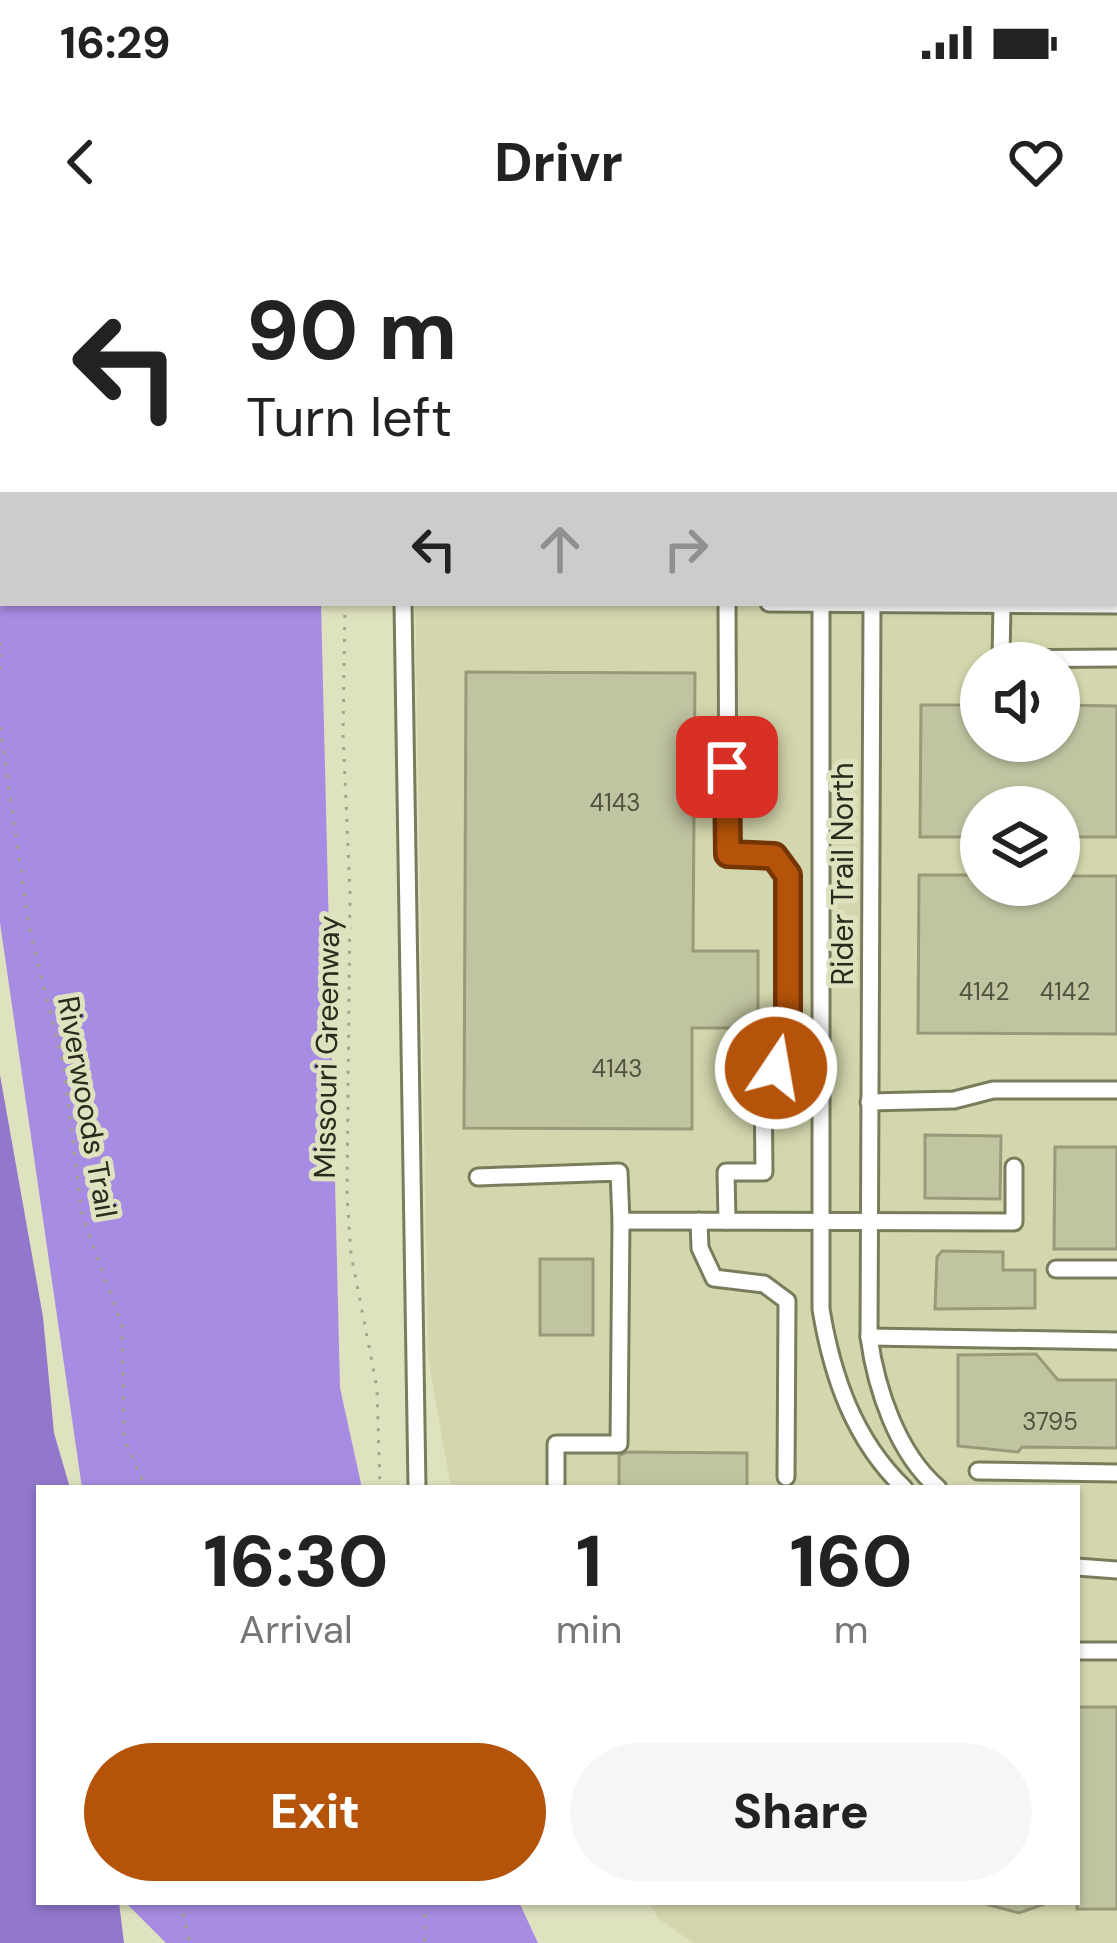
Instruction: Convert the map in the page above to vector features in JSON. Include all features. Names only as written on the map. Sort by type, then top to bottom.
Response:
[{"type":"street","points":[[403,606],[418,1485]]},
{"type":"street","points":[[727,606],[728,854],[774,856],[788,875],[788,1043],[783,1060],[763,1079],[764,1172],[726,1172],[727,1221]]},
{"type":"street","name":"Rider Trail North","points":[[820,606],[821,1220],[827,1348],[849,1412],[867,1445],[901,1485]]},
{"type":"street","name":"Rider Trail North","points":[[872,606],[869,1337],[888,1410],[936,1485]]},
{"type":"street","points":[[1002,606],[1001,659],[1117,658]]},
{"type":"street","points":[[788,902],[819,910]]},
{"type":"street","points":[[788,920],[819,910]]},
{"type":"street","points":[[869,1102],[955,1100],[993,1090],[1117,1090]]},
{"type":"street","points":[[620,1221],[1014,1222],[1014,1167]]},
{"type":"street","points":[[478,1177],[620,1172],[619,1444],[556,1444],[556,1485]]},
{"type":"street","points":[[698,1221],[700,1248],[714,1278],[764,1284],[788,1301],[786,1477]]},
{"type":"street","points":[[1056,1269],[1117,1269]]},
{"type":"street","points":[[869,1337],[1117,1341]]},
{"type":"street","points":[[979,1471],[1117,1473]]},
{"type":"street","points":[[1080,1567],[1117,1570]]},
{"type":"street","points":[[1080,1651],[1117,1651]]},
{"type":"path","name":"Missouri Greenway","points":[[345,606],[350,894],[344,1026],[346,1196],[351,1254],[377,1388],[380,1485]]},
{"type":"path","points":[[0,642],[0,669]]},
{"type":"path","name":"Riverwoods Trail","points":[[0,727],[30,931],[64,1068],[82,1215],[122,1326],[124,1438],[145,1485]]},
{"type":"path","points":[[181,1905],[190,1943]]},
{"type":"path","points":[[424,1905],[425,1943]]},
{"type":"shaded area","points":[[0,606],[321,606],[340,1388],[361,1485],[82,1485],[0,923]]},
{"type":"shaded area","points":[[415,606],[1117,606],[1117,1943],[693,1943],[658,1918],[651,1905],[1080,1905],[1080,1485],[450,1485],[428,1358]]},
{"type":"shaded area","points":[[0,1075],[43,1317],[54,1433],[69,1485],[36,1485],[36,1905],[119,1905],[124,1943],[0,1943]]},
{"type":"shaded area","points":[[128,1905],[520,1905],[538,1943],[166,1943]]},
{"type":"building","points":[[466,672],[695,673],[693,951],[758,951],[758,1028],[692,1028],[692,1129],[464,1128]]},
{"type":"building","points":[[921,705],[960,705],[960,762],[1080,762],[1080,705],[1117,706],[1117,837],[1080,837],[1080,786],[960,786],[960,837],[920,837]]},
{"type":"building","points":[[919,875],[960,875],[960,906],[1080,906],[1080,876],[1117,876],[1117,1034],[918,1033]]},
{"type":"building","points":[[925,1135],[1001,1136],[1000,1199],[925,1198]]},
{"type":"building","points":[[1055,1147],[1117,1147],[1117,1249],[1054,1249]]},
{"type":"building","points":[[942,1251],[1003,1252],[1003,1270],[1035,1270],[1035,1308],[935,1309],[937,1257]]},
{"type":"building","points":[[540,1259],[593,1259],[593,1335],[540,1335]]},
{"type":"building","points":[[1036,1354],[1058,1380],[1117,1380],[1117,1448],[1022,1447],[1018,1452],[958,1446],[958,1355]]},
{"type":"building","points":[[627,1452],[747,1453],[747,1485],[619,1485],[619,1456]]},
{"type":"building","points":[[1080,1707],[1117,1707],[1117,1909],[1077,1909]]},
{"type":"building","points":[[990,1905],[1042,1905],[1019,1913]]},
{"type":"route","points":[[727,767],[728,854],[774,856],[788,875],[788,1043],[776,1068]]}]
